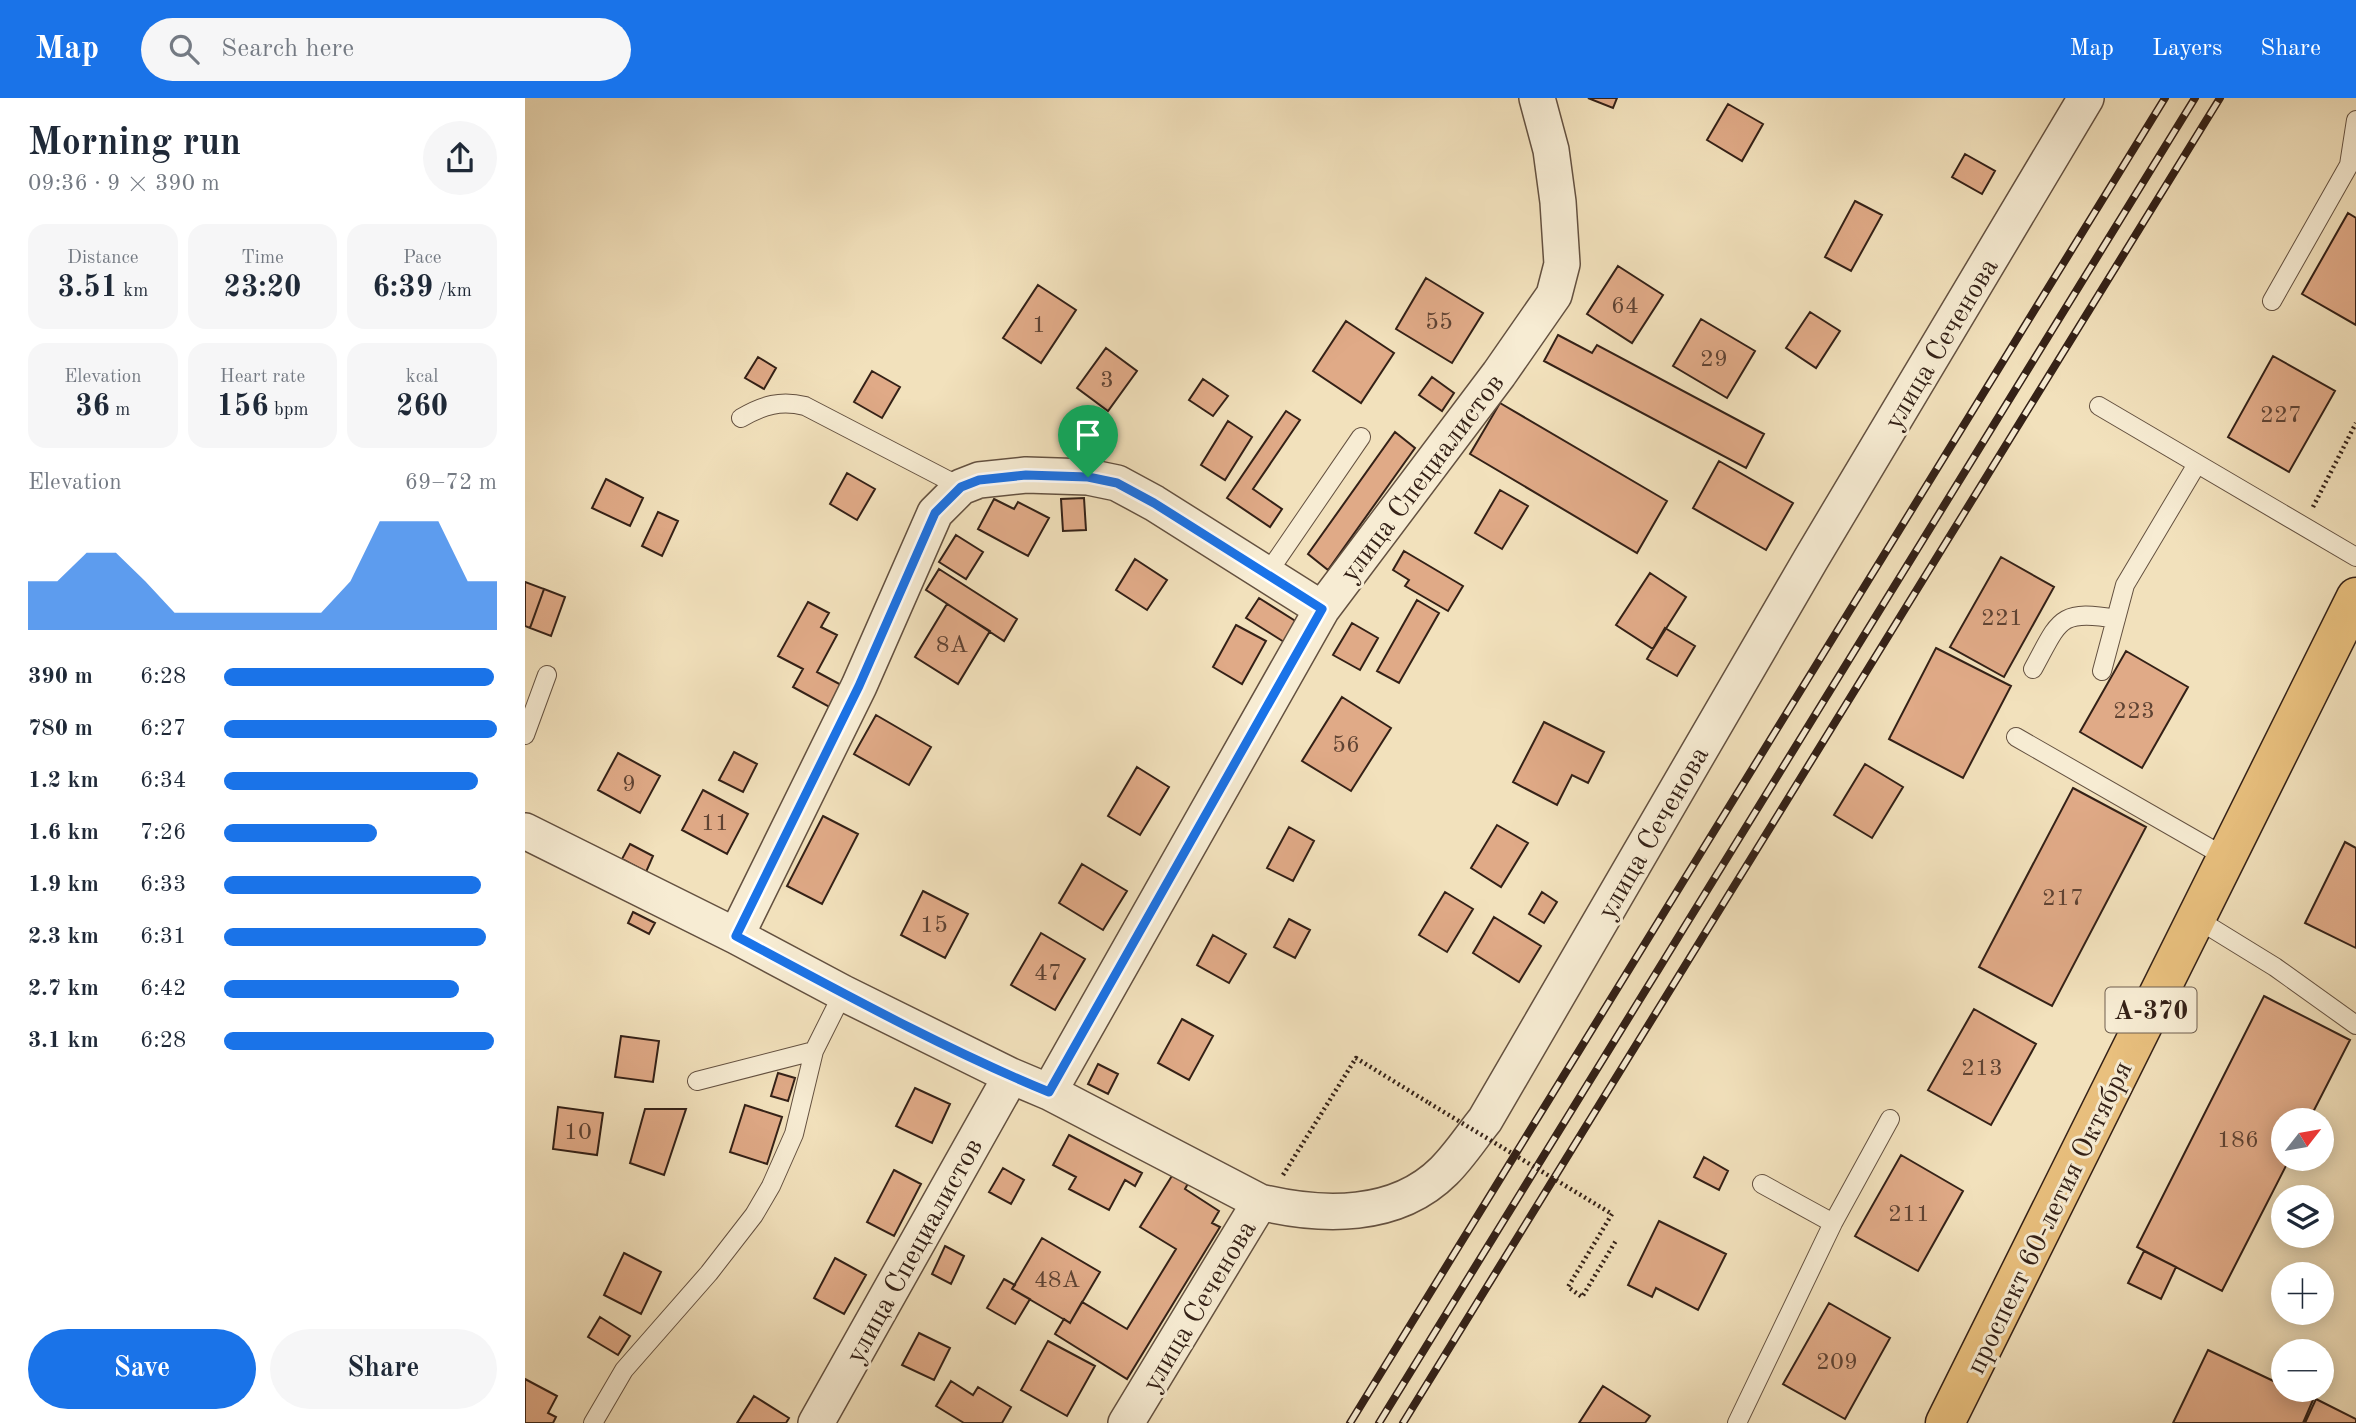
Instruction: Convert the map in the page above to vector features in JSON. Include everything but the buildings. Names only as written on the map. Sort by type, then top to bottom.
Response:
[{"type":"highway","name":"проспект 60-летия Октября","points":[[1945,1423],[2356,597]]},
{"type":"street","name":"улица Специалистов","points":[[1049,1092],[1322,609],[1500,374],[1554,295],[1562,264],[1558,202],[1551,150],[1537,98]]},
{"type":"street","name":"улица Сеченова","points":[[1126,1423],[1260,1202],[1296,1211],[1335,1213],[1394,1203],[1426,1186],[1445,1170],[1485,1120],[1804,570],[2086,98]]},
{"type":"street","points":[[736,936],[859,686],[935,513],[961,487],[979,480],[1026,475],[1088,477],[1117,483],[1154,503],[1322,609]]},
{"type":"street","points":[[525,831],[736,936],[843,993],[1049,1092],[1260,1202]]},
{"type":"street","name":"улица Специалистов","points":[[816,1423],[1011,1076]]},
{"type":"lane","points":[[2272,300],[2352,167],[2356,120]]},
{"type":"lane","points":[[741,418],[771,404],[806,406],[961,487]]},
{"type":"lane","points":[[2099,406],[2356,557]]},
{"type":"lane","points":[[1267,574],[1361,438]]},
{"type":"lane","points":[[2102,671],[2125,585],[2197,464]]},
{"type":"lane","points":[[2033,669],[2052,635],[2061,623],[2073,615],[2089,614],[2116,619]]},
{"type":"lane","points":[[525,735],[547,675]]},
{"type":"lane","points":[[2016,737],[2227,858]]},
{"type":"lane","points":[[2196,919],[2275,967],[2356,1025]]},
{"type":"lane","points":[[593,1423],[624,1370],[709,1273],[754,1215],[771,1186],[794,1134],[814,1051],[843,993]]},
{"type":"lane","points":[[697,1081],[814,1051]]},
{"type":"lane","points":[[1737,1423],[1833,1223],[1890,1119]]},
{"type":"lane","points":[[1762,1184],[1833,1223]]},
{"type":"path","points":[[2304,526],[2356,423]]},
{"type":"path","points":[[1286,1171],[1356,1058],[1612,1214],[1568,1287],[1582,1297],[1617,1239]]},
{"type":"railway","points":[[1350,1423],[2165,98]]},
{"type":"railway","points":[[1379,1423],[2195,98]]},
{"type":"railway","points":[[1403,1423],[2220,98]]},
{"type":"route","points":[[1026,475],[1088,477],[1117,483],[1154,503],[1322,609],[1049,1092],[843,993],[736,936],[859,686],[935,513],[961,487],[979,480],[1026,475]]}]
